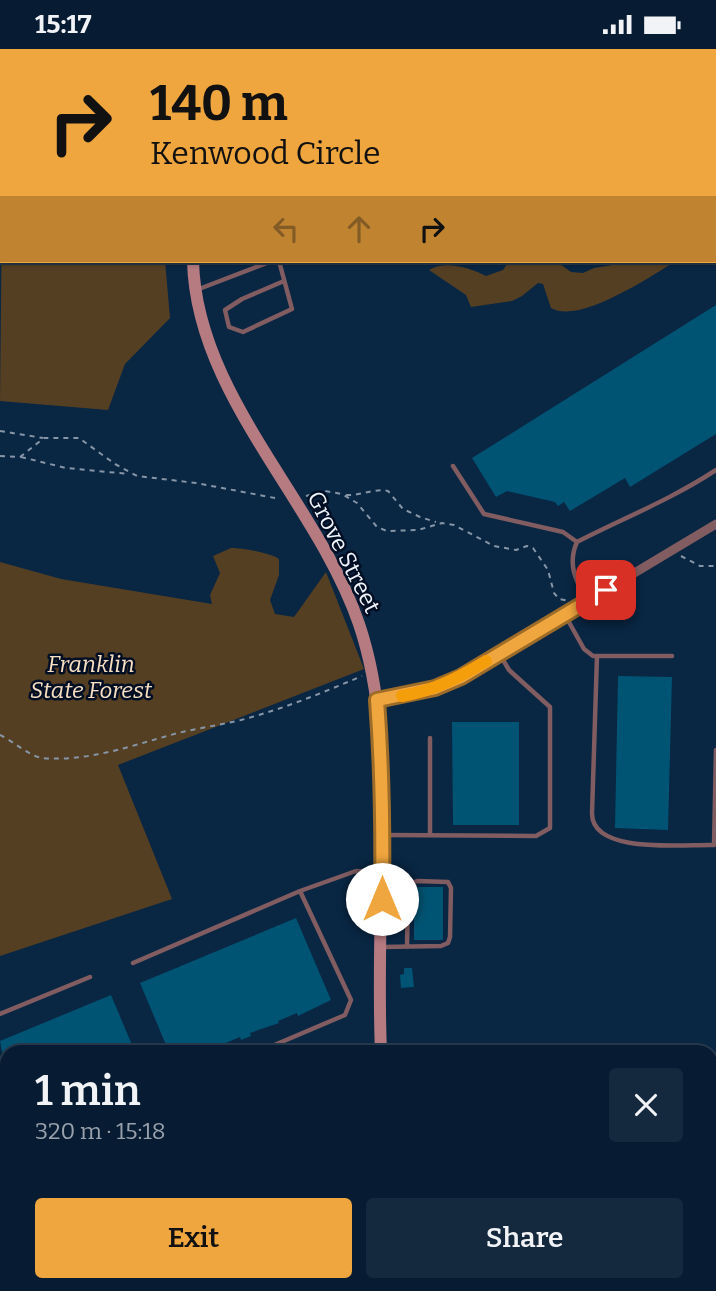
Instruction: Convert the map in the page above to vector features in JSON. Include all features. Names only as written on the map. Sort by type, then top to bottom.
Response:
[{"type":"main road","name":"Grove Street","points":[[193,263],[195,291],[208,341],[226,381],[348,597],[359,622],[372,671],[381,735],[381,1045]]},
{"type":"street","points":[[377,700],[435,688],[461,677],[716,524]]},
{"type":"lane","points":[[195,291],[267,263]]},
{"type":"lane","points":[[280,263],[285,281],[292,309],[243,332],[229,327],[225,310],[242,299],[285,281]]},
{"type":"lane","points":[[453,466],[484,514],[563,532],[577,542]]},
{"type":"lane","points":[[584,603],[573,571],[572,555],[577,542],[671,498],[716,470]]},
{"type":"lane","points":[[565,615],[588,654],[672,656]]},
{"type":"lane","points":[[382,835],[536,836],[550,828],[550,707],[509,670],[499,653]]},
{"type":"lane","points":[[597,656],[592,821],[601,833],[614,840],[631,843],[714,845],[716,750]]},
{"type":"lane","points":[[430,738],[430,835]]},
{"type":"lane","points":[[133,963],[300,891],[356,871],[382,873]]},
{"type":"lane","points":[[381,947],[407,947],[441,946],[448,943],[451,888],[448,881],[417,881],[410,884],[407,947]]},
{"type":"lane","points":[[274,1045],[345,1015],[351,1000],[300,891]]},
{"type":"lane","points":[[0,1014],[90,977]]},
{"type":"path","points":[[0,431],[44,438],[79,439],[133,474]]},
{"type":"path","points":[[20,457],[44,438]]},
{"type":"path","points":[[0,456],[20,457],[66,468],[196,483],[252,495],[294,500],[325,491],[337,492],[357,503],[377,527],[387,531],[418,530],[439,523]]},
{"type":"path","points":[[345,495],[388,491],[403,509],[420,517],[454,525],[494,545],[516,550],[533,548],[548,571],[556,596],[584,603]]},
{"type":"path","points":[[671,551],[696,565],[716,566]]},
{"type":"path","points":[[0,735],[30,755],[41,758],[93,756],[241,720],[306,700],[372,671]]},
{"type":"green space","points":[[1,263],[165,263],[170,318],[125,364],[108,410],[0,401]]},
{"type":"green space","points":[[508,263],[560,263],[571,272],[583,273],[594,268],[625,263],[673,263],[615,297],[579,310],[563,311],[551,308],[543,284],[538,283],[512,301],[471,307],[466,295],[429,270],[450,265],[486,276],[503,270]]},
{"type":"green space","name":"Franklin State Forest","points":[[231,548],[256,551],[279,559],[279,575],[270,600],[275,614],[294,617],[326,572],[364,669],[118,765],[172,899],[0,956],[0,562],[61,579],[212,604],[210,595],[220,573],[213,556]]},
{"type":"building","points":[[716,305],[716,434],[630,487],[625,478],[570,511],[564,502],[558,506],[555,502],[507,491],[496,497],[472,458]]},
{"type":"building","points":[[618,676],[672,677],[668,830],[615,828]]},
{"type":"building","points":[[452,722],[519,722],[519,825],[453,825]]},
{"type":"building","points":[[414,887],[443,887],[443,940],[414,940]]},
{"type":"building","points":[[296,918],[331,1000],[298,1016],[297,1013],[278,1021],[279,1023],[250,1033],[251,1036],[241,1040],[240,1037],[221,1045],[166,1045],[140,983]]},
{"type":"building","points":[[404,968],[412,968],[414,987],[401,988],[400,975],[404,974]]},
{"type":"building","points":[[111,995],[132,1045],[1,1045],[0,1041]]},
{"type":"slow traffic","points":[[402,696],[435,688],[461,677],[486,661]]},
{"type":"route","points":[[382,899],[383,790],[377,700],[435,688],[461,677],[606,590]]}]
